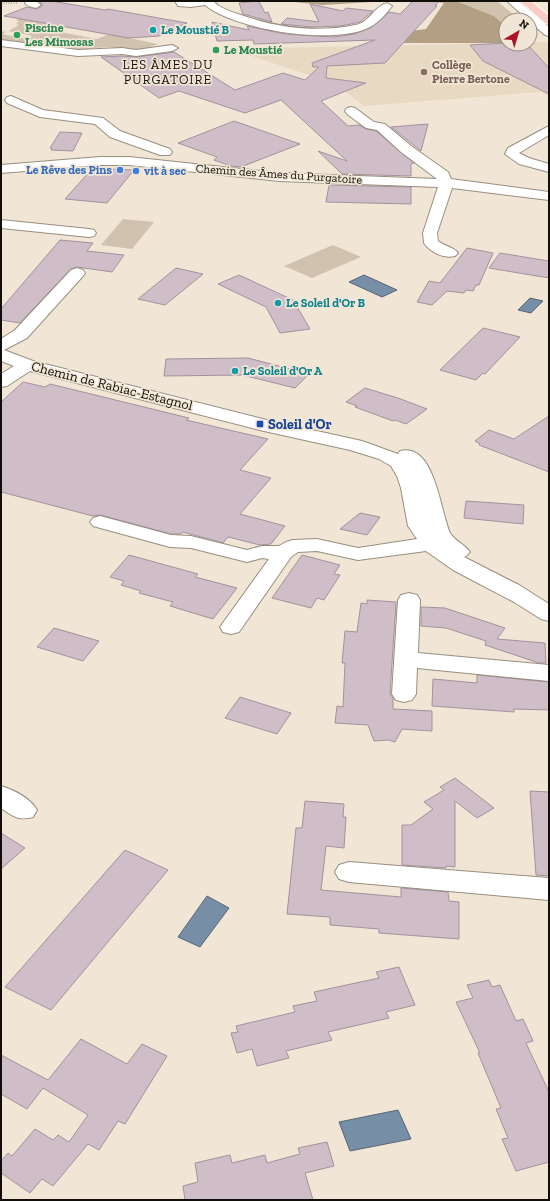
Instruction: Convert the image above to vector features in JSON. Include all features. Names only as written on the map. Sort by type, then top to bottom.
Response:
[{"type":"main road","points":[[524,1],[549,21]]},
{"type":"street","points":[[180,1],[182,4],[191,4],[201,1]]},
{"type":"street","points":[[197,1],[208,2],[211,6],[222,13],[266,25],[301,32],[350,29],[367,25],[387,6]]},
{"type":"street","points":[[512,1],[549,33]]},
{"type":"street","points":[[1,43],[78,53],[122,51],[136,53],[172,48]]},
{"type":"street","points":[[11,100],[40,113],[99,121],[116,134],[165,152]]},
{"type":"street","points":[[351,111],[370,125],[381,128],[406,149],[437,169],[443,175],[446,184],[430,233],[431,243],[439,249],[450,253]]},
{"type":"street","points":[[374,112],[400,135],[459,175]]},
{"type":"street","points":[[549,130],[512,151],[512,154],[524,160],[549,168]]},
{"type":"street","name":"Chemin des Âmes du Purgatoire","points":[[4,168],[113,161],[298,178],[446,184],[459,175],[549,196]]},
{"type":"street","points":[[1,224],[89,233]]},
{"type":"street","points":[[1,346],[21,334],[77,273]]},
{"type":"street","name":"Chemin de Rabiac-Estagnol","points":[[1,355],[27,365],[264,425],[367,448],[386,455],[398,462],[422,506],[418,526],[461,565],[522,597],[549,614]]},
{"type":"street","points":[[1,382],[27,365]]},
{"type":"street","points":[[100,522],[170,541],[191,542],[247,556],[262,552],[284,553]]},
{"type":"street","points":[[231,627],[284,553],[294,546],[317,545],[358,554],[438,543]]},
{"type":"street","points":[[404,694],[410,600]]},
{"type":"street","points":[[406,659],[549,673]]},
{"type":"street","points":[[1,795],[24,810]]},
{"type":"street","points":[[349,872],[549,889]]},
{"type":"shaded area","points":[[285,1],[389,1],[322,5]]},
{"type":"shaded area","points":[[429,1],[456,1],[494,16],[498,20],[498,43],[393,43],[403,32],[426,29],[444,3]]},
{"type":"shaded area","points":[[456,1],[497,1],[510,12],[498,12],[498,20],[494,16]]},
{"type":"shaded area","points":[[21,16],[72,17],[45,29],[97,39],[110,34],[158,44],[142,50],[116,49],[113,47],[90,48],[93,50],[77,52],[1,41],[1,31],[6,32],[2,34],[27,39],[33,36],[8,31],[19,25],[16,24],[19,21],[16,21]]},
{"type":"shaded area","name":"Collège Pierre Bertone","points":[[538,42],[546,42],[549,45],[549,58],[547,59],[549,60],[549,96],[541,92],[364,106],[336,84],[246,54],[274,48],[498,43],[498,52],[538,52]]},
{"type":"shaded area","points":[[123,219],[154,222],[132,249],[101,245]]},
{"type":"shaded area","points":[[333,245],[361,257],[312,278],[284,266]]},
{"type":"water","points":[[364,275],[397,290],[382,297],[349,282]]},
{"type":"water","points":[[530,298],[543,301],[531,313],[518,310]]},
{"type":"water","points":[[207,896],[229,908],[200,947],[178,937]]},
{"type":"water","points":[[398,1110],[411,1139],[350,1151],[339,1122]]},
{"type":"building","points":[[51,1],[105,10],[108,9],[187,23],[159,36],[129,38],[4,16],[27,7],[37,9],[42,6],[40,2]]},
{"type":"building","points":[[257,1],[260,3],[265,13],[268,12],[272,22],[243,14],[239,3]]},
{"type":"building","points":[[413,1],[439,1],[435,6],[437,6],[385,63],[327,66],[326,78],[366,83],[321,101],[348,126],[359,125],[366,129],[376,131],[414,163],[411,164],[411,176],[342,174],[318,151],[347,161],[281,100],[245,113],[179,91],[159,98],[101,57],[136,57],[174,52],[235,90],[283,73],[305,80],[319,67],[313,67],[312,63],[375,40],[254,44],[253,40],[217,41],[212,22],[249,30],[247,26],[285,34],[334,37],[354,34],[370,28],[389,12],[400,14]]},
{"type":"building","points":[[310,4],[343,11],[346,8],[373,11],[360,22],[341,26],[312,27],[281,24],[287,18],[319,22]]},
{"type":"building","points":[[498,43],[498,52],[534,52],[549,68],[549,94],[483,61],[470,45]]},
{"type":"building","points":[[234,121],[300,144],[241,167],[231,166],[214,160],[217,157],[178,143]]},
{"type":"building","points":[[428,124],[421,151],[391,127]]},
{"type":"building","points":[[60,132],[82,133],[73,151],[51,150],[52,148],[50,148]]},
{"type":"building","points":[[91,170],[134,170],[107,203],[65,199]]},
{"type":"building","points":[[329,185],[411,187],[411,204],[326,202]]},
{"type":"building","points":[[60,240],[93,243],[87,251],[124,255],[112,272],[77,267],[71,269],[20,323],[1,320],[1,309]]},
{"type":"building","points":[[467,248],[493,253],[479,285],[476,285],[473,291],[466,290],[464,293],[447,291],[432,305],[417,302],[429,281],[440,283]]},
{"type":"building","points":[[500,253],[549,261],[549,278],[489,268]]},
{"type":"building","points":[[176,268],[203,274],[165,305],[138,299]]},
{"type":"building","name":"Le Soleil d'Or B","points":[[239,275],[293,300],[310,329],[280,333],[266,307],[218,284]]},
{"type":"building","points":[[483,328],[520,337],[485,374],[483,373],[476,380],[440,370]]},
{"type":"building","name":"Le Soleil d'Or A","points":[[248,358],[309,374],[295,388],[242,375],[164,376],[166,359]]},
{"type":"building","points":[[23,382],[45,387],[50,384],[189,418],[186,420],[268,439],[240,470],[271,478],[240,514],[285,526],[271,544],[260,545],[228,537],[223,543],[183,532],[181,534],[171,534],[100,515],[93,516],[1,492],[1,402]]},
{"type":"building","points":[[365,388],[427,409],[406,424],[395,420],[393,421],[355,407],[357,406],[346,402]]},
{"type":"building","points":[[549,416],[549,472],[479,445],[480,444],[475,441],[489,430],[514,439]]},
{"type":"building","points":[[466,501],[524,505],[523,524],[464,518]]},
{"type":"building","points":[[360,513],[380,517],[367,535],[340,529]]},
{"type":"building","points":[[129,555],[198,574],[195,577],[237,588],[213,619],[170,606],[173,602],[139,593],[141,591],[121,585],[124,581],[110,577]]},
{"type":"building","points":[[302,555],[340,565],[334,574],[340,575],[324,600],[317,598],[311,608],[272,598]]},
{"type":"building","points":[[367,600],[396,602],[390,694],[393,698],[393,709],[432,711],[432,731],[402,729],[395,742],[388,740],[374,741],[368,725],[335,723],[337,706],[343,707],[345,663],[342,663],[345,631],[357,632],[361,603],[367,604]]},
{"type":"building","points":[[421,607],[445,608],[505,628],[497,639],[545,643],[546,663],[539,663],[485,645],[486,641],[446,628],[421,626]]},
{"type":"building","points":[[54,628],[99,641],[83,661],[37,647]]},
{"type":"building","points":[[477,675],[549,682],[549,710],[514,709],[514,712],[432,706],[433,679],[477,683]]},
{"type":"building","points":[[240,697],[291,713],[277,734],[225,718]]},
{"type":"building","points":[[455,778],[494,808],[477,818],[455,801],[455,867],[446,866],[446,868],[402,865],[402,825],[411,825],[433,809],[424,802],[444,790],[440,787]]},
{"type":"building","points":[[530,791],[549,792],[549,876],[536,875]]},
{"type":"building","points":[[305,801],[344,804],[343,817],[346,817],[344,848],[326,846],[321,890],[401,897],[401,888],[448,892],[449,901],[459,902],[459,939],[379,933],[379,929],[330,925],[330,917],[287,914],[296,828],[302,828]]},
{"type":"building","points":[[1,833],[25,848],[1,869]]},
{"type":"building","points":[[125,850],[168,870],[51,1010],[5,987]]},
{"type":"building","points":[[399,967],[415,1005],[386,1012],[389,1018],[328,1032],[332,1040],[286,1051],[289,1058],[257,1066],[252,1049],[237,1053],[231,1033],[238,1032],[236,1026],[295,1012],[293,1006],[317,1001],[314,992],[379,978],[376,972]]},
{"type":"building","points":[[489,980],[492,987],[500,985],[516,1021],[523,1019],[533,1041],[526,1043],[549,1092],[549,1162],[516,1171],[502,1139],[508,1138],[496,1109],[501,1108],[478,1053],[480,1053],[456,1002],[473,998],[467,985]]},
{"type":"building","points":[[81,1039],[127,1064],[142,1044],[167,1056],[125,1124],[118,1121],[99,1150],[88,1144],[53,1186],[42,1179],[30,1193],[1,1173],[1,1161],[8,1153],[12,1156],[35,1129],[53,1140],[58,1135],[69,1142],[88,1115],[43,1088],[27,1109],[1,1094],[1,1055],[48,1080]]},
{"type":"building","points":[[327,1142],[334,1166],[305,1173],[313,1200],[185,1200],[183,1186],[198,1182],[195,1163],[230,1155],[232,1163],[265,1155],[267,1163],[300,1154],[298,1148]]},
{"type":"place","name":"Le Moustié B","points":[[153,30]]},
{"type":"place","name":"Piscine Les Mimosas","points":[[17,35]]},
{"type":"place","name":"Le Moustié","points":[[216,50]]},
{"type":"place","name":"Collège Pierre Bertone","points":[[424,72]]},
{"type":"place","name":"Le Rêve des Pins","points":[[120,170]]},
{"type":"place","name":"vit à sec","points":[[136,171]]},
{"type":"place","name":"Le Soleil d'Or B","points":[[278,303]]},
{"type":"place","name":"Le Soleil d'Or A","points":[[235,371]]},
{"type":"place","name":"Soleil d'Or","points":[[260,424]]},
{"type":"district","name":"LES ÂMES DU PURGATOIRE","points":[[168,72]]}]
